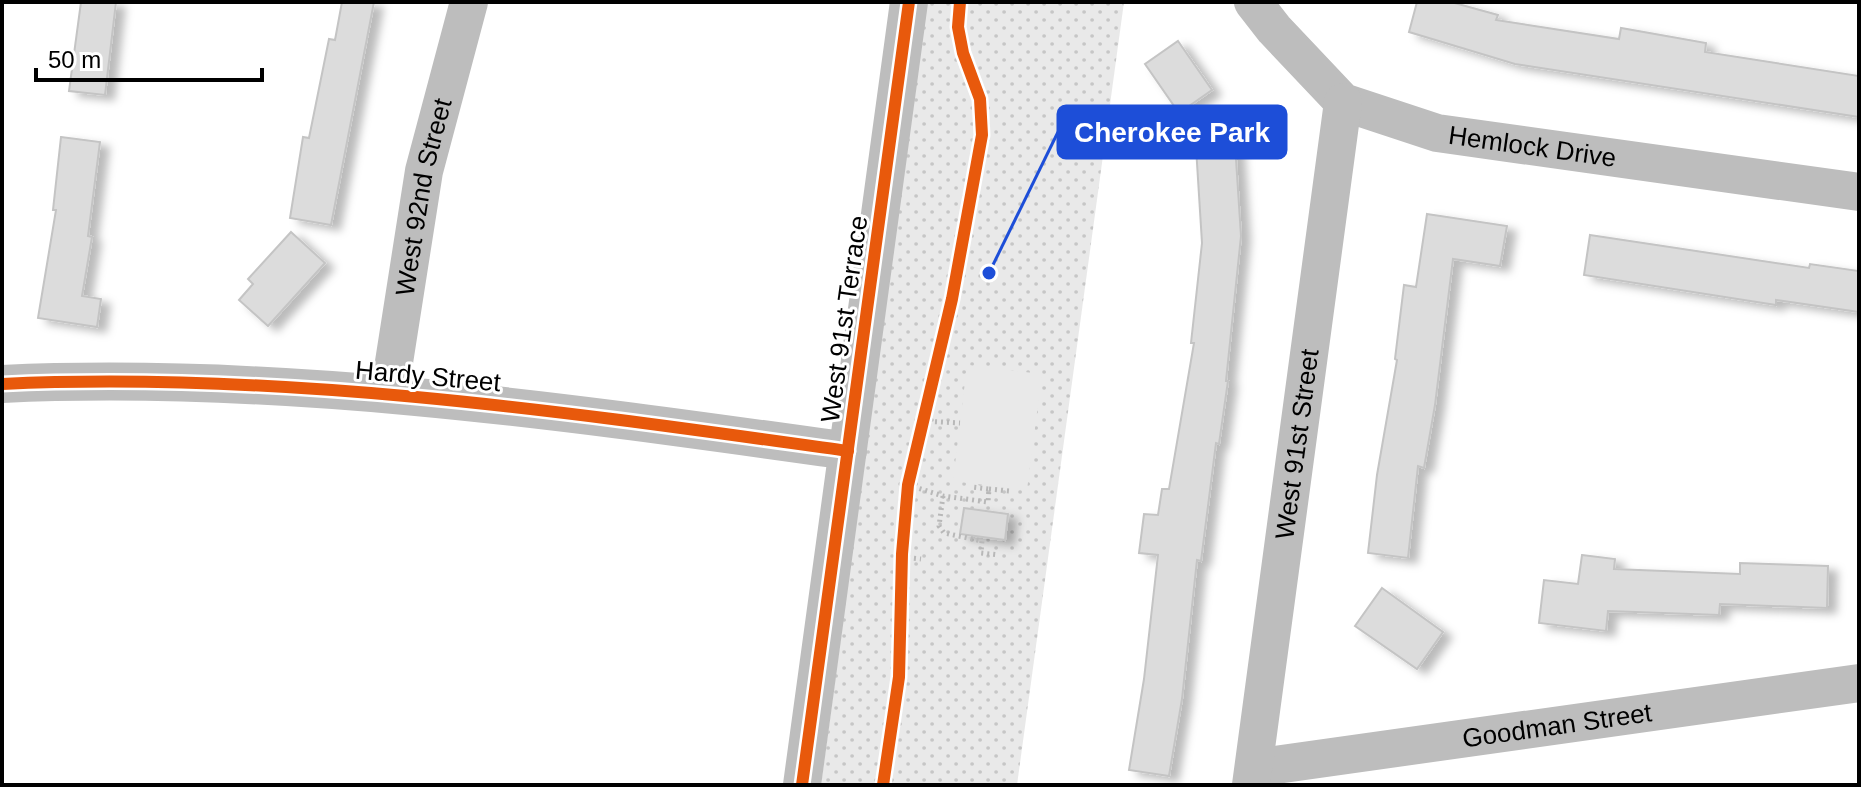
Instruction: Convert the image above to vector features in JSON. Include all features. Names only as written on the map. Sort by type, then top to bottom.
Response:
[{"type":"street","name":"West 92nd Street","points":[[389,394],[424,171],[469,2]]},
{"type":"street","name":"West 91st Terrace","points":[[802,785],[909,2]]},
{"type":"street","name":"Hemlock Drive","points":[[1253,2],[1274,29],[1343,102],[1437,133],[1859,192]]},
{"type":"street","name":"West 91st Street","points":[[1253,776],[1343,102]]},
{"type":"street","name":"Hardy Street","points":[[2,384],[219,384],[389,394],[537,408],[848,451]]},
{"type":"street","name":"Goodman Street","points":[[1253,776],[1859,683]]},
{"type":"path","points":[[918,438],[926,406]]},
{"type":"path","points":[[923,421],[960,423]]},
{"type":"path","points":[[902,484],[912,469]]},
{"type":"path","points":[[902,484],[943,496],[988,502],[989,489]]},
{"type":"path","points":[[902,484],[907,498]]},
{"type":"path","points":[[972,487],[1010,491]]},
{"type":"path","points":[[943,496],[939,526],[944,533],[982,541],[981,553],[999,555]]},
{"type":"path","points":[[903,540],[902,563],[921,559]]},
{"type":"shaded area","points":[[926,2],[1124,2],[1017,785],[821,785]]},
{"type":"shaded area","points":[[967,365],[1042,374],[1027,490],[953,481]]},
{"type":"building","points":[[81,2],[116,2],[105,95],[69,91]]},
{"type":"building","points":[[342,2],[374,2],[331,225],[290,218],[303,137],[309,138],[329,39],[335,40]]},
{"type":"building","points":[[1417,2],[1451,2],[1498,15],[1496,20],[1619,39],[1621,28],[1706,43],[1705,52],[1859,76],[1859,117],[1515,64],[1409,32]]},
{"type":"building","points":[[1178,41],[1212,90],[1179,113],[1145,64]]},
{"type":"building","points":[[61,137],[100,142],[88,236],[92,237],[82,296],[101,299],[97,327],[38,318],[56,210],[53,210]]},
{"type":"building","points":[[1235,144],[1241,236],[1228,381],[1219,444],[1216,443],[1201,561],[1197,560],[1182,699],[1169,776],[1129,770],[1144,679],[1158,555],[1139,553],[1144,514],[1158,515],[1162,489],[1169,489],[1194,343],[1191,343],[1202,243],[1196,147]]},
{"type":"building","points":[[1427,214],[1507,226],[1500,266],[1453,259],[1435,405],[1424,468],[1418,466],[1408,558],[1368,553],[1377,475],[1397,360],[1404,285],[1416,287]]},
{"type":"building","points":[[291,232],[325,263],[268,326],[239,300],[253,284],[248,279]]},
{"type":"building","points":[[1590,235],[1809,268],[1810,264],[1859,271],[1859,312],[1776,300],[1776,305],[1584,275]]},
{"type":"building","points":[[964,508],[1008,514],[1005,540],[960,534]]},
{"type":"building","points":[[1582,555],[1615,559],[1614,569],[1740,574],[1740,563],[1828,566],[1827,608],[1720,604],[1719,615],[1608,611],[1606,631],[1539,623],[1544,580],[1578,584]]},
{"type":"building","points":[[1382,588],[1443,632],[1417,669],[1355,626]]},
{"type":"cycle path","points":[[802,785],[909,2]]},
{"type":"cycle path","points":[[883,785],[899,677],[902,554],[908,485],[952,299],[982,135],[980,99],[963,53],[958,27],[960,2]]},
{"type":"cycle path","points":[[2,384],[108,382],[321,389],[532,409],[848,451]]},
{"type":"place","name":"Cherokee Park","points":[[989,273]]}]
